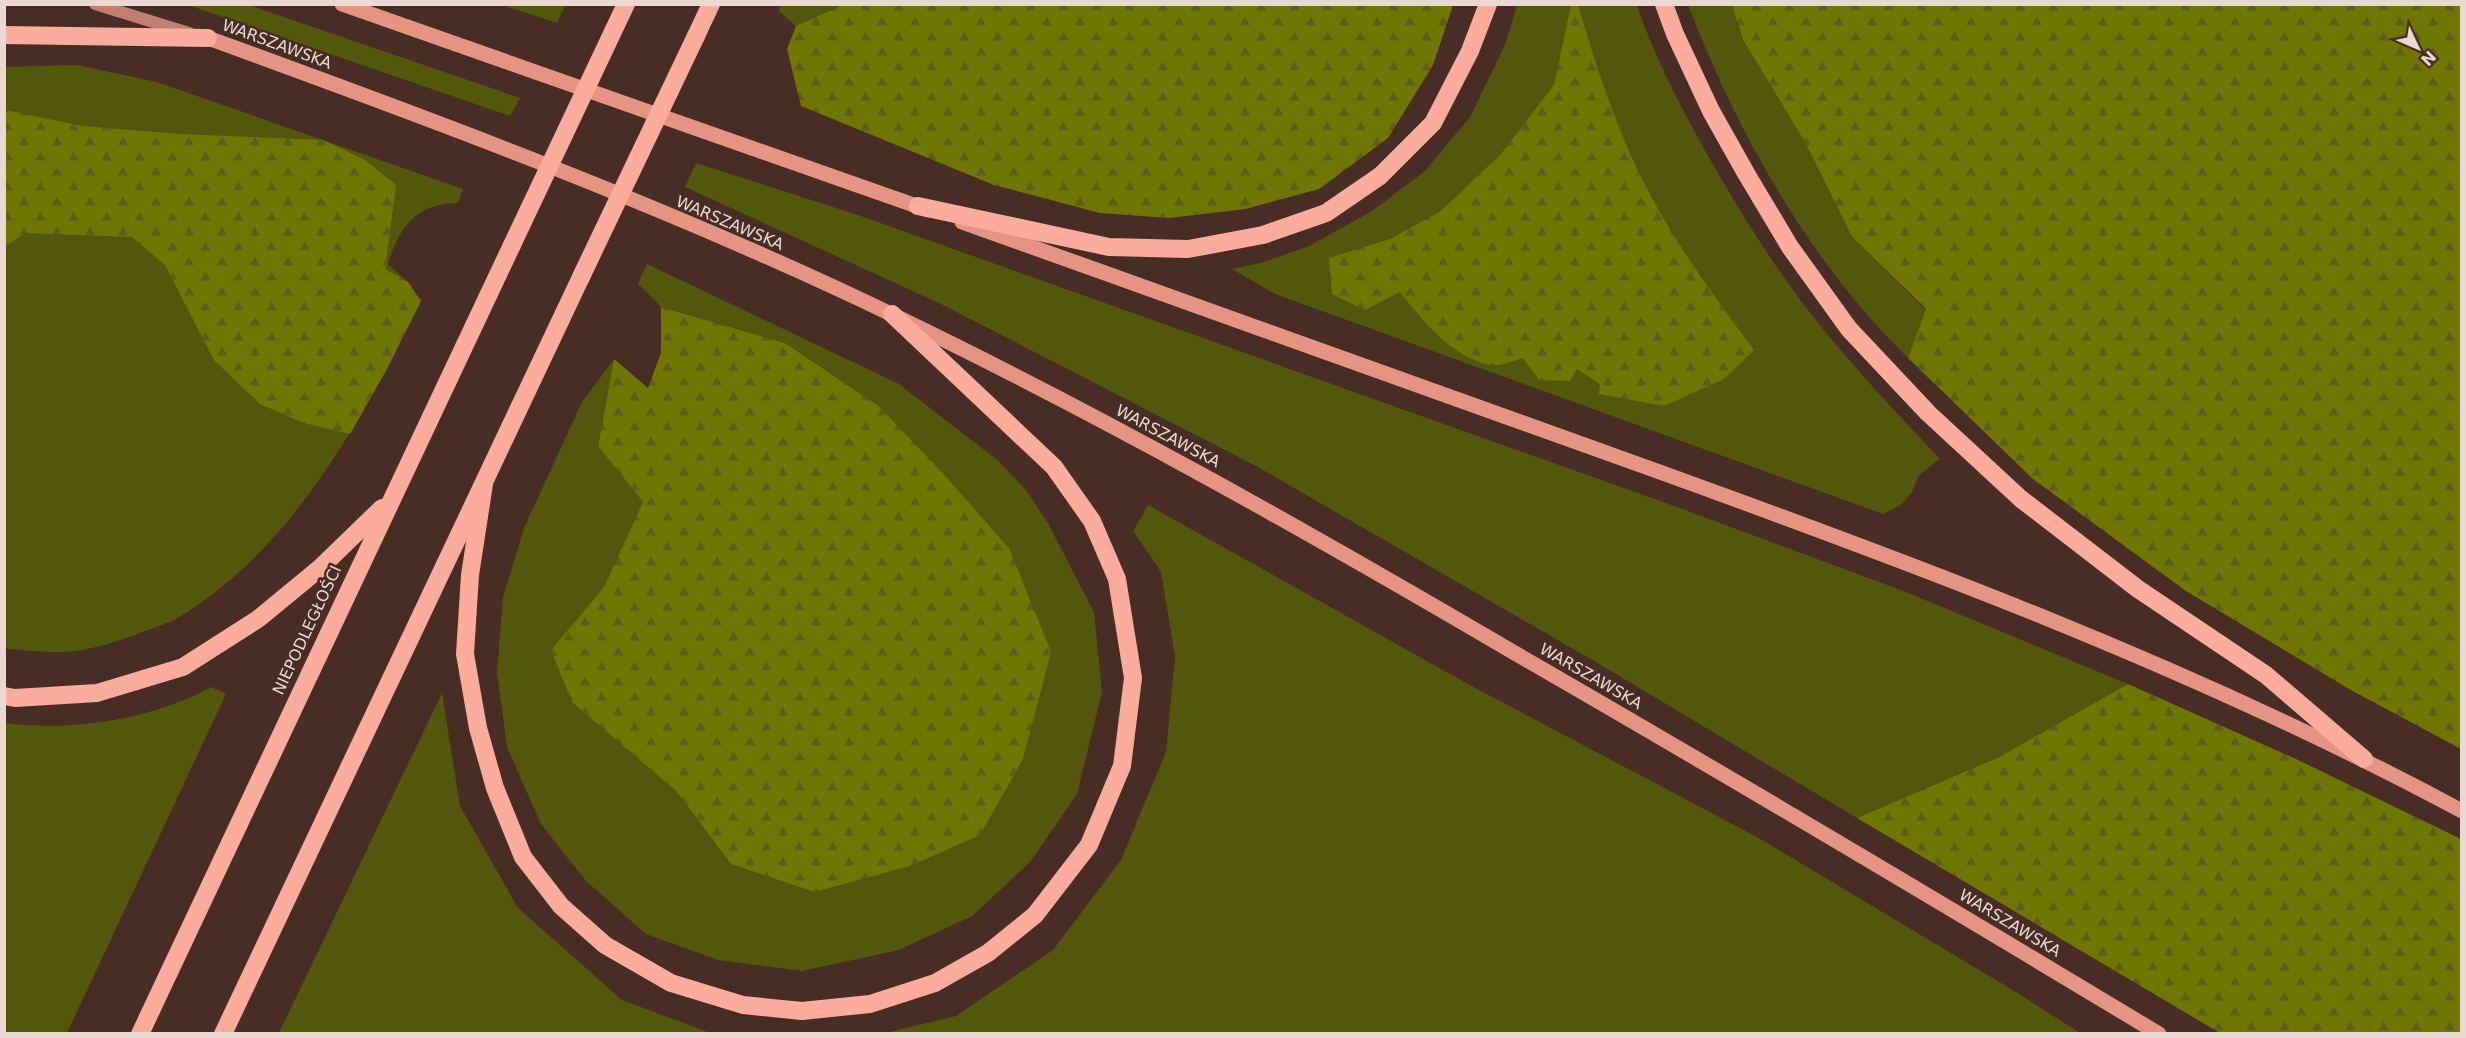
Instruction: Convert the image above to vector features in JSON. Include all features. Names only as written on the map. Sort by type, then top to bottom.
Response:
[{"type":"highway","name":"NIEPODLEGŁOŚCI","points":[[140,1034],[389,500],[626,4]]},
{"type":"highway","points":[[223,1034],[711,4]]},
{"type":"highway","points":[[918,206],[1109,247],[1188,249],[1263,235],[1326,213],[1380,176],[1433,123],[1470,51],[1488,4]]},
{"type":"highway","points":[[1664,4],[1675,34],[1711,111],[1747,175],[1790,247],[1849,329],[1928,412],[2020,499],[2138,589],[2266,675],[2364,759]]},
{"type":"highway","points":[[4,35],[208,38]]},
{"type":"highway","points":[[484,484],[470,575],[465,654],[478,728],[495,788],[523,856],[561,906],[605,945],[671,983],[743,1005],[802,1011],[870,1004],[935,983],[988,953],[1035,915],[1089,845],[1122,766],[1133,678],[1117,579],[1092,521],[1054,467],[892,314]]},
{"type":"highway","points":[[4,696],[15,698],[97,693],[183,667],[258,619],[320,568],[389,500]]},
{"type":"main road","name":"WARSZAWSKA","points":[[95,4],[208,38],[441,123],[710,233],[892,314],[1172,456],[1680,749],[2159,1034]]},
{"type":"main road","points":[[342,4],[918,206],[1851,541],[2135,654],[2364,759],[2462,811]]},
{"type":"shaded area","points":[[565,4],[557,23],[502,5]]},
{"type":"shaded area","points":[[188,5],[249,5],[520,98],[510,116]]},
{"type":"shaded area","points":[[780,5],[842,5],[796,26],[779,11]]},
{"type":"shaded area","points":[[1517,5],[1637,5],[1658,59],[1702,145],[1776,266],[1809,312],[1841,350],[1940,459],[1919,475],[1912,492],[1901,505],[1883,514],[1275,294],[1232,269],[1264,262],[1309,246],[1372,211],[1425,171],[1470,117],[1505,45]]},
{"type":"shaded area","points":[[1688,5],[1732,5],[1743,40],[1806,144],[1852,237],[1926,310],[1908,358],[1838,280],[1779,193],[1729,101]]},
{"type":"shaded area","points":[[77,65],[157,82],[463,189],[458,203],[431,207],[404,228],[388,264],[408,282],[421,301],[350,433],[292,516],[258,554],[222,587],[172,621],[84,650],[43,652],[5,648],[4,67]]},
{"type":"shaded area","points":[[696,163],[858,215],[1677,507],[1901,590],[2128,684],[1999,757],[1857,818],[1594,661],[1256,466],[941,304],[685,187]]},
{"type":"shaded area","points":[[647,264],[899,384],[996,459],[1026,490],[1049,525],[1094,612],[1102,692],[1077,794],[1030,862],[972,916],[899,950],[802,971],[718,960],[646,934],[586,881],[541,824],[507,747],[497,673],[503,597],[524,528],[582,402],[614,359],[598,446],[643,502],[604,587],[551,650],[637,757],[676,791],[731,864],[814,892],[1009,548],[941,471],[880,407],[785,343],[661,307],[638,284]]},
{"type":"shaded area","points":[[1148,505],[1468,684],[1757,837],[2016,992],[2080,1033],[885,1033],[956,1016],[1053,950],[1121,860],[1166,752],[1175,656],[1161,572],[1133,531]]},
{"type":"shaded area","points":[[211,687],[226,694],[67,1033],[5,1033],[5,723],[57,726],[111,720],[164,707]]},
{"type":"shaded area","points":[[442,693],[460,806],[518,908],[622,1000],[710,1033],[279,1033]]},
{"type":"green space","points":[[842,5],[1453,5],[1433,65],[1388,138],[1319,189],[1245,209],[1169,218],[1100,213],[994,185],[801,106],[787,49],[796,26]]},
{"type":"green space","points":[[1571,5],[1578,5],[1614,114],[1631,156],[1653,200],[1693,266],[1754,350],[1724,379],[1664,406],[1599,394],[1600,384],[1577,369],[1570,381],[1539,380],[1523,358],[1495,365],[1477,361],[1440,337],[1400,292],[1365,310],[1332,294],[1329,258],[1390,239],[1441,211],[1501,154],[1554,85]]},
{"type":"green space","points":[[1732,5],[2461,5],[2461,749],[2349,689],[2186,591],[2033,479],[1908,358],[1926,309],[1852,237],[1806,144],[1743,40]]},
{"type":"green space","points":[[10,111],[82,126],[180,134],[323,140],[365,160],[396,185],[385,269],[408,282],[421,301],[387,369],[350,434],[304,423],[260,404],[214,360],[165,265],[132,237],[26,233],[5,246],[4,112]]},
{"type":"green space","points":[[661,307],[785,343],[880,407],[941,471],[1009,548],[1051,652],[1023,759],[980,835],[910,866],[814,892],[731,864],[676,791],[572,702],[551,650],[604,587],[643,502],[598,446],[614,359],[648,388],[661,353]]},
{"type":"green space","points":[[2128,684],[2296,759],[2461,839],[2461,1033],[2220,1033],[1857,818],[1999,757]]}]
